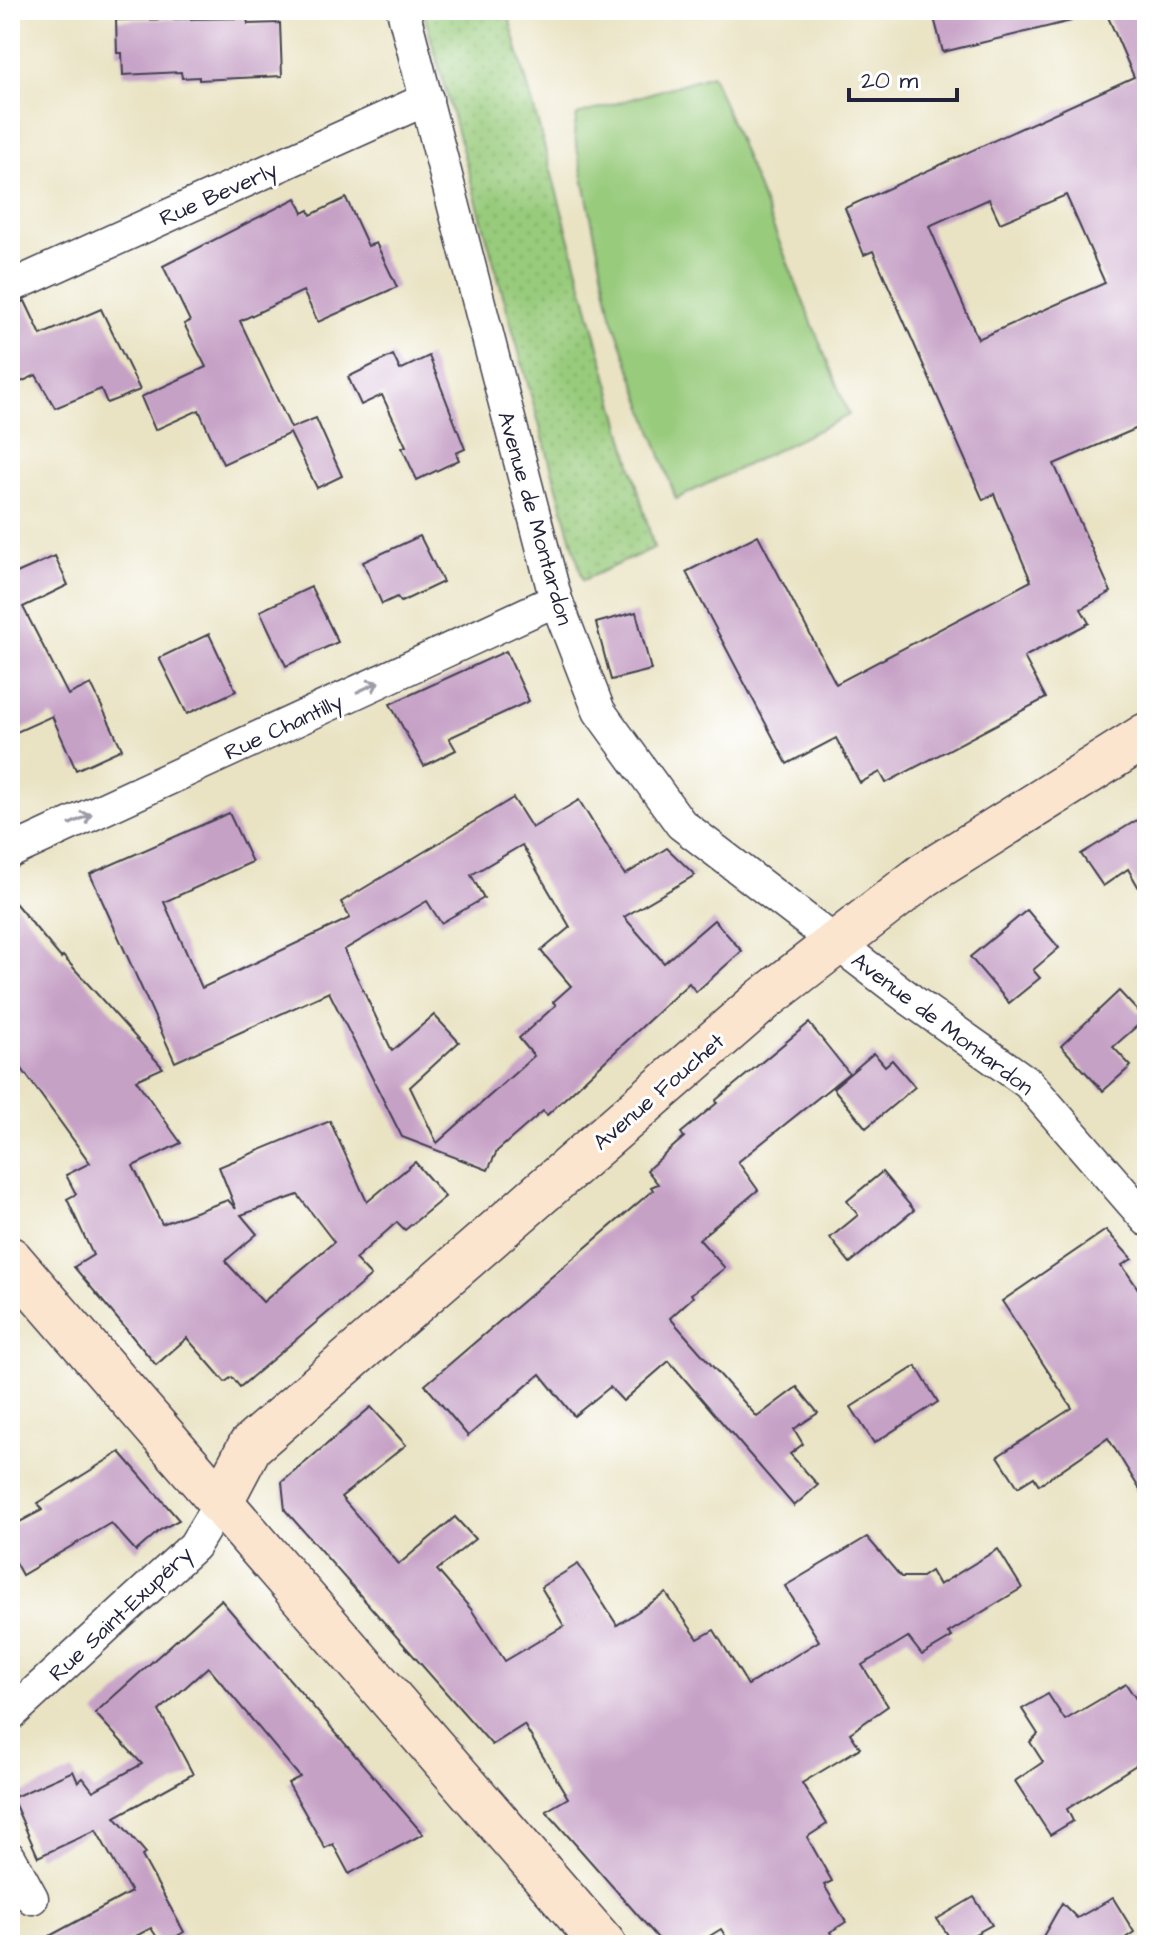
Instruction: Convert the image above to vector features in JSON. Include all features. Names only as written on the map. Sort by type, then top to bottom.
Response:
[{"type":"street","name":"Avenue de Montardon","points":[[403,10],[556,600],[599,711],[681,824],[1028,1083],[1147,1220]]},
{"type":"street","name":"Rue Beverly","points":[[10,287],[427,99]]},
{"type":"street","name":"Rue Chantilly","points":[[10,852],[556,600]]},
{"type":"street","name":"Avenue Fouchet","points":[[220,1503],[250,1446],[764,999],[924,875],[1147,735]]},
{"type":"street","points":[[10,1259],[604,1945]]},
{"type":"street","name":"Rue Saint-Exupéry","points":[[10,1715],[194,1546],[220,1503]]},
{"type":"street","points":[[10,1858],[32,1898]]},
{"type":"green space","points":[[423,10],[507,10],[654,548],[583,580]]},
{"type":"green space","points":[[712,75],[849,415],[676,499],[611,314],[574,133],[577,115]]},
{"type":"building","points":[[932,10],[1069,10],[1071,21],[943,52]]},
{"type":"building","points":[[1105,10],[1147,10],[1147,424],[1054,464],[1111,592],[1081,609],[1089,623],[1024,657],[1046,698],[886,783],[880,772],[860,783],[836,738],[787,764],[686,572],[758,535],[836,684],[1031,581],[994,494],[983,500],[873,251],[864,255],[845,208],[1134,77]],"holes":[[[1066,195],[1105,283],[978,339],[929,226],[989,199],[1000,223]]]},
{"type":"building","points":[[247,18],[248,24],[280,23],[282,76],[199,80],[199,77],[182,78],[181,72],[123,75],[122,53],[117,53],[116,20]]},
{"type":"building","points":[[296,198],[303,213],[309,210],[311,215],[346,198],[368,246],[376,243],[397,287],[318,322],[303,291],[240,321],[291,428],[316,418],[342,476],[317,488],[290,433],[223,464],[199,410],[155,430],[141,397],[206,367],[184,324],[190,321],[163,266]]},
{"type":"building","points":[[25,301],[41,335],[101,309],[140,390],[107,403],[101,389],[55,408],[36,375],[10,387],[10,306]]},
{"type":"building","points":[[393,355],[400,370],[429,356],[465,449],[456,453],[459,460],[417,480],[402,448],[406,446],[382,395],[361,405],[348,377]]},
{"type":"building","points":[[420,536],[443,582],[401,602],[397,597],[382,604],[363,562]]},
{"type":"building","points":[[55,556],[68,585],[23,607],[68,695],[91,684],[122,749],[76,770],[52,716],[10,735],[10,576]]},
{"type":"building","points":[[311,587],[338,642],[286,666],[260,611]]},
{"type":"building","points":[[636,612],[651,670],[611,680],[596,623]]},
{"type":"building","points":[[209,634],[236,691],[187,714],[159,658]]},
{"type":"building","points":[[506,651],[529,701],[449,738],[456,750],[424,766],[390,704]]},
{"type":"building","points":[[513,798],[532,828],[579,800],[625,875],[667,848],[695,875],[624,917],[664,963],[714,920],[742,951],[696,992],[689,983],[547,1115],[543,1111],[497,1151],[488,1170],[402,1137],[329,992],[175,1062],[90,874],[229,813],[252,862],[164,902],[202,988],[350,918],[341,902]],"holes":[[[522,845],[570,927],[541,951],[571,986],[553,1002],[556,1005],[519,1038],[534,1056],[437,1143],[410,1087],[459,1042],[434,1015],[392,1051],[344,950],[427,901],[441,923],[484,898],[471,875]]]},
{"type":"building","points":[[1137,820],[1147,835],[1147,902],[1128,869],[1103,886],[1081,854]]},
{"type":"building","points":[[10,897],[61,958],[63,956],[163,1068],[136,1080],[181,1143],[133,1166],[162,1224],[228,1200],[236,1209],[219,1167],[330,1121],[367,1202],[415,1162],[445,1197],[405,1230],[397,1222],[355,1259],[371,1276],[240,1387],[232,1377],[225,1382],[187,1338],[156,1365],[74,1267],[93,1255],[67,1199],[76,1194],[66,1175],[90,1163],[22,1069],[10,1079]],"holes":[[[298,1195],[334,1242],[263,1302],[225,1261],[257,1234],[241,1215]]]},
{"type":"building","points":[[1027,910],[1059,948],[1033,970],[1040,978],[1009,1003],[970,957]]},
{"type":"building","points":[[1119,991],[1145,1019],[1113,1047],[1131,1066],[1103,1091],[1061,1046]]},
{"type":"building","points":[[809,1023],[849,1073],[738,1162],[758,1190],[699,1239],[725,1268],[691,1294],[693,1297],[670,1318],[757,1417],[797,1387],[818,1413],[794,1429],[803,1444],[790,1454],[818,1485],[794,1506],[669,1361],[623,1401],[610,1387],[574,1416],[540,1374],[468,1436],[425,1385],[653,1190],[651,1187],[658,1184],[647,1170],[684,1137],[681,1133]]},
{"type":"building","points":[[874,1053],[885,1066],[892,1060],[915,1087],[866,1128],[833,1088]]},
{"type":"building","points":[[882,1172],[914,1210],[850,1263],[830,1238],[858,1215],[847,1201]]},
{"type":"building","points":[[1106,1230],[1132,1259],[1122,1265],[1147,1302],[1147,1501],[1108,1438],[1039,1485],[1034,1477],[1018,1487],[998,1456],[1072,1408],[1002,1301]]},
{"type":"building","points":[[916,1366],[938,1402],[874,1443],[851,1407]]},
{"type":"building","points":[[371,1407],[406,1445],[341,1497],[399,1564],[455,1517],[475,1539],[437,1570],[471,1609],[505,1661],[564,1626],[541,1587],[578,1564],[617,1625],[666,1593],[698,1639],[714,1630],[748,1685],[819,1641],[785,1586],[867,1537],[901,1577],[922,1577],[931,1571],[939,1585],[998,1549],[1022,1588],[948,1633],[952,1637],[922,1655],[908,1637],[862,1665],[888,1706],[850,1733],[860,1748],[802,1783],[827,1824],[807,1837],[832,1881],[824,1885],[846,1922],[830,1932],[837,1945],[731,1945],[721,1929],[695,1945],[664,1945],[546,1811],[568,1798],[524,1725],[492,1745],[285,1510],[282,1482]]},
{"type":"building","points":[[120,1452],[179,1520],[160,1530],[136,1551],[111,1523],[22,1575],[10,1553],[10,1527],[42,1510],[38,1503]]},
{"type":"building","points":[[221,1600],[423,1834],[349,1874],[333,1844],[325,1848],[288,1783],[300,1777],[208,1667],[159,1711],[193,1774],[115,1817],[146,1853],[142,1856],[184,1932],[162,1945],[151,1928],[119,1945],[33,1945],[131,1892],[96,1830],[38,1857],[12,1798],[73,1771],[78,1782],[83,1778],[93,1791],[142,1764],[95,1713]]},
{"type":"building","points":[[1126,1684],[1147,1715],[1147,1758],[1067,1809],[1073,1821],[1050,1835],[1015,1781],[1043,1762],[1030,1742],[1038,1734],[1022,1709],[1048,1694],[1065,1720]]},
{"type":"building","points":[[974,1897],[992,1925],[955,1945],[937,1919]]},
{"type":"building","points":[[1113,1898],[1134,1932],[1115,1945],[1032,1945],[1041,1940],[1062,1903],[1077,1918]]}]
